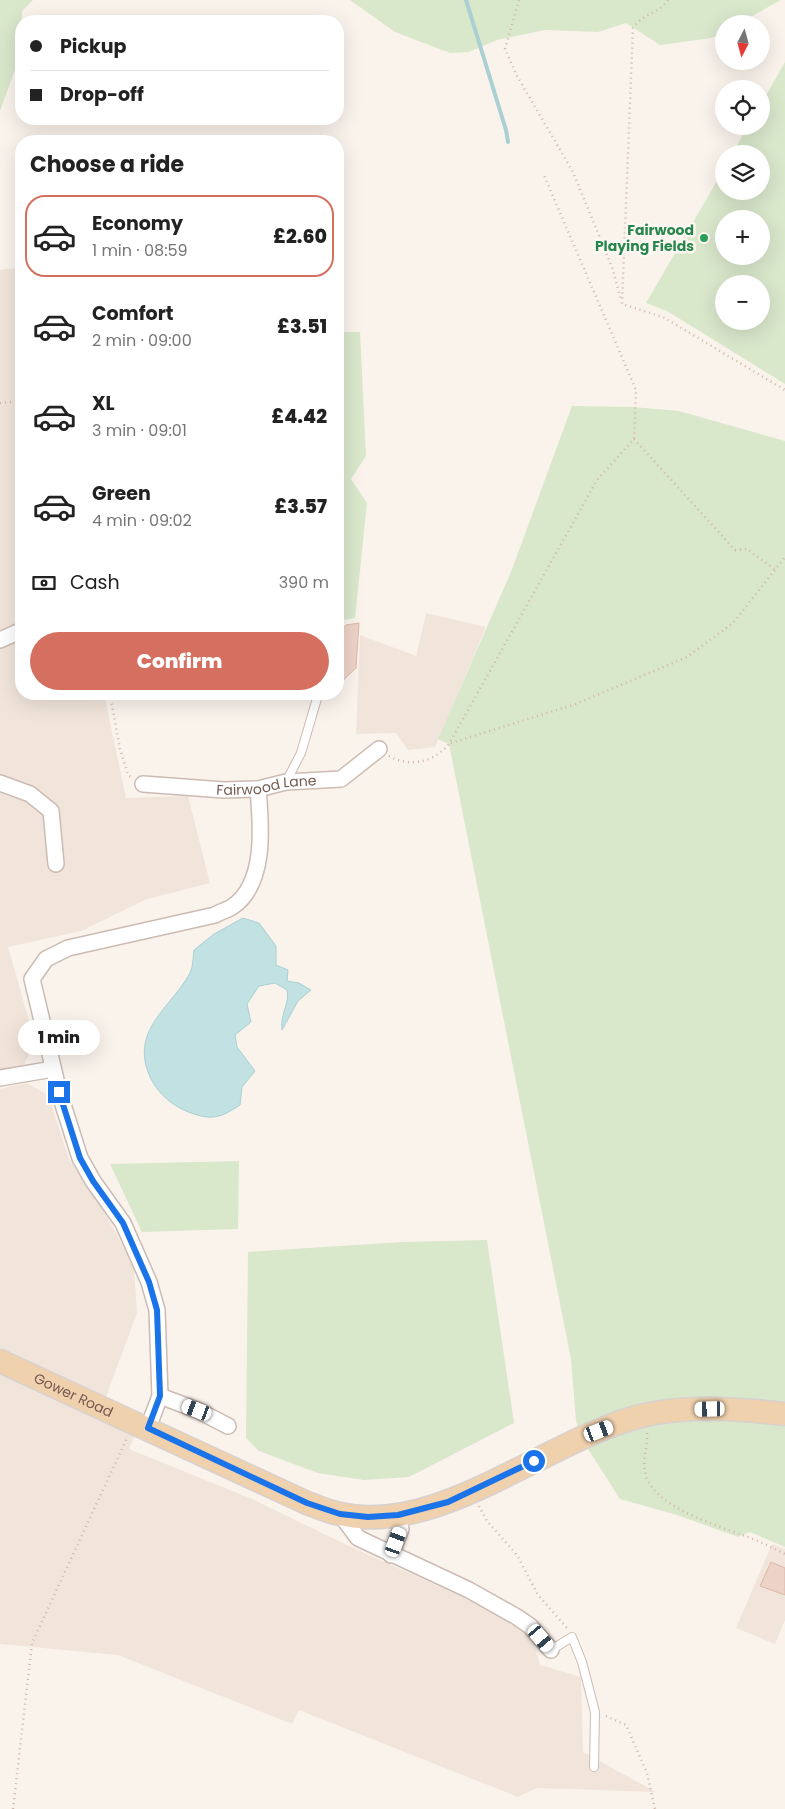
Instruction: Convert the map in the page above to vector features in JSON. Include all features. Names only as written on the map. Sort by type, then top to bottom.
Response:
[{"type":"main road","name":"Gower Road","points":[[0,1361],[307,1503],[340,1514],[368,1517],[398,1515],[448,1502],[581,1438],[645,1415],[721,1409],[785,1414]]},
{"type":"street","points":[[0,640],[15,633]]},
{"type":"street","name":"Fairwood Lane","points":[[143,784],[224,790],[258,789],[286,782],[341,779],[380,749]]},
{"type":"street","points":[[0,783],[30,794],[51,811],[56,864]]},
{"type":"street","points":[[140,1426],[160,1396],[157,1310],[149,1282],[123,1223],[93,1181],[80,1158],[53,1069],[32,979],[46,959],[68,948],[214,915],[234,906],[249,889],[259,861],[261,825],[258,789]]},
{"type":"street","points":[[0,1078],[53,1069]]},
{"type":"street","points":[[160,1396],[197,1410],[228,1426]]},
{"type":"street","points":[[340,1514],[358,1538],[469,1590],[518,1617],[530,1626],[551,1650]]},
{"type":"street","points":[[391,1555],[401,1529],[398,1515]]},
{"type":"lane","points":[[286,782],[301,753],[317,700]]},
{"type":"lane","points":[[551,1650],[572,1637],[582,1662],[595,1712],[594,1767]]},
{"type":"path","points":[[519,0],[505,50],[517,76],[573,172],[612,267],[622,304]]},
{"type":"path","points":[[622,304],[633,28],[640,18],[663,8],[668,0]]},
{"type":"path","points":[[380,749],[398,761],[417,762],[440,754],[449,744],[597,480],[634,438],[636,390],[543,174]]},
{"type":"path","points":[[622,304],[663,317],[785,390]]},
{"type":"path","points":[[0,403],[15,402]]},
{"type":"path","points":[[634,438],[735,550],[747,549],[775,569]]},
{"type":"path","points":[[449,744],[576,704],[687,657],[734,623],[785,557]]},
{"type":"path","points":[[111,700],[120,749],[128,775],[143,784]]},
{"type":"path","points":[[645,1415],[648,1444],[645,1472],[649,1484],[657,1493],[680,1509],[709,1524],[785,1554]]},
{"type":"path","points":[[13,1809],[30,1648],[140,1426]]},
{"type":"path","points":[[471,1491],[487,1521],[517,1555],[538,1595],[572,1637]]},
{"type":"path","points":[[595,1712],[626,1725],[647,1774],[655,1809]]},
{"type":"shaded area","points":[[15,268],[15,700],[105,700],[126,798],[188,796],[210,883],[147,899],[81,931],[8,947],[35,1042],[24,1065],[0,1070],[0,270]]},
{"type":"shaded area","points":[[426,613],[486,627],[435,747],[408,750],[396,733],[356,734],[360,635],[416,656]]},
{"type":"shaded area","points":[[27,1083],[48,1095],[69,1159],[96,1197],[134,1266],[137,1313],[106,1397],[0,1351],[0,1089]]},
{"type":"shaded area","points":[[0,1373],[136,1432],[129,1449],[252,1499],[349,1546],[505,1616],[533,1639],[540,1665],[581,1677],[583,1752],[656,1792],[537,1788],[518,1797],[299,1710],[292,1724],[118,1655],[0,1644]]},
{"type":"shaded area","points":[[772,1544],[785,1549],[785,1620],[775,1644],[736,1628]]},
{"type":"green space","points":[[0,0],[33,0],[22,11],[22,15],[15,15],[15,70],[0,111]]},
{"type":"green space","points":[[350,0],[781,0],[754,15],[715,15],[715,36],[712,38],[660,45],[626,23],[598,32],[545,30],[497,40],[469,52],[450,53],[395,32]]},
{"type":"green space","name":"Fairwood Playing Fields","points":[[785,62],[785,384],[667,311],[646,303],[715,184],[715,200],[770,200],[770,145],[737,145],[743,135],[770,135],[770,88]]},
{"type":"green space","points":[[344,332],[360,332],[366,456],[351,479],[367,503],[355,618],[344,620]]},
{"type":"green space","points":[[572,406],[633,407],[679,411],[785,441],[785,1547],[750,1532],[738,1537],[677,1515],[620,1499],[581,1438],[576,1421],[571,1359],[449,744],[438,739],[511,572]]},
{"type":"green space","points":[[239,1161],[238,1229],[142,1232],[110,1164]]},
{"type":"green space","points":[[487,1240],[514,1423],[409,1477],[364,1480],[318,1473],[259,1451],[246,1438],[248,1252],[403,1242]]},
{"type":"water","points":[[243,918],[259,923],[276,946],[276,965],[288,970],[287,981],[299,983],[311,990],[298,1001],[282,1030],[282,1019],[288,995],[287,990],[275,983],[259,986],[247,1004],[251,1022],[235,1035],[237,1047],[255,1071],[242,1087],[240,1105],[222,1115],[205,1117],[179,1107],[158,1090],[151,1079],[145,1062],[145,1047],[154,1021],[190,973],[194,950],[214,934]]},
{"type":"building","points":[[359,623],[356,668],[344,679],[344,627]]},
{"type":"building","points":[[771,1562],[785,1568],[785,1595],[760,1586]]},
{"type":"waterway","points":[[466,0],[508,142]]},
{"type":"place","name":"Fairwood Playing Fields","points":[[704,238]]},
{"type":"route","points":[[59,1092],[80,1158],[93,1181],[123,1223],[149,1282],[157,1310],[160,1396],[148,1428],[307,1503],[340,1514],[368,1517],[398,1515],[448,1502],[534,1461]]}]
